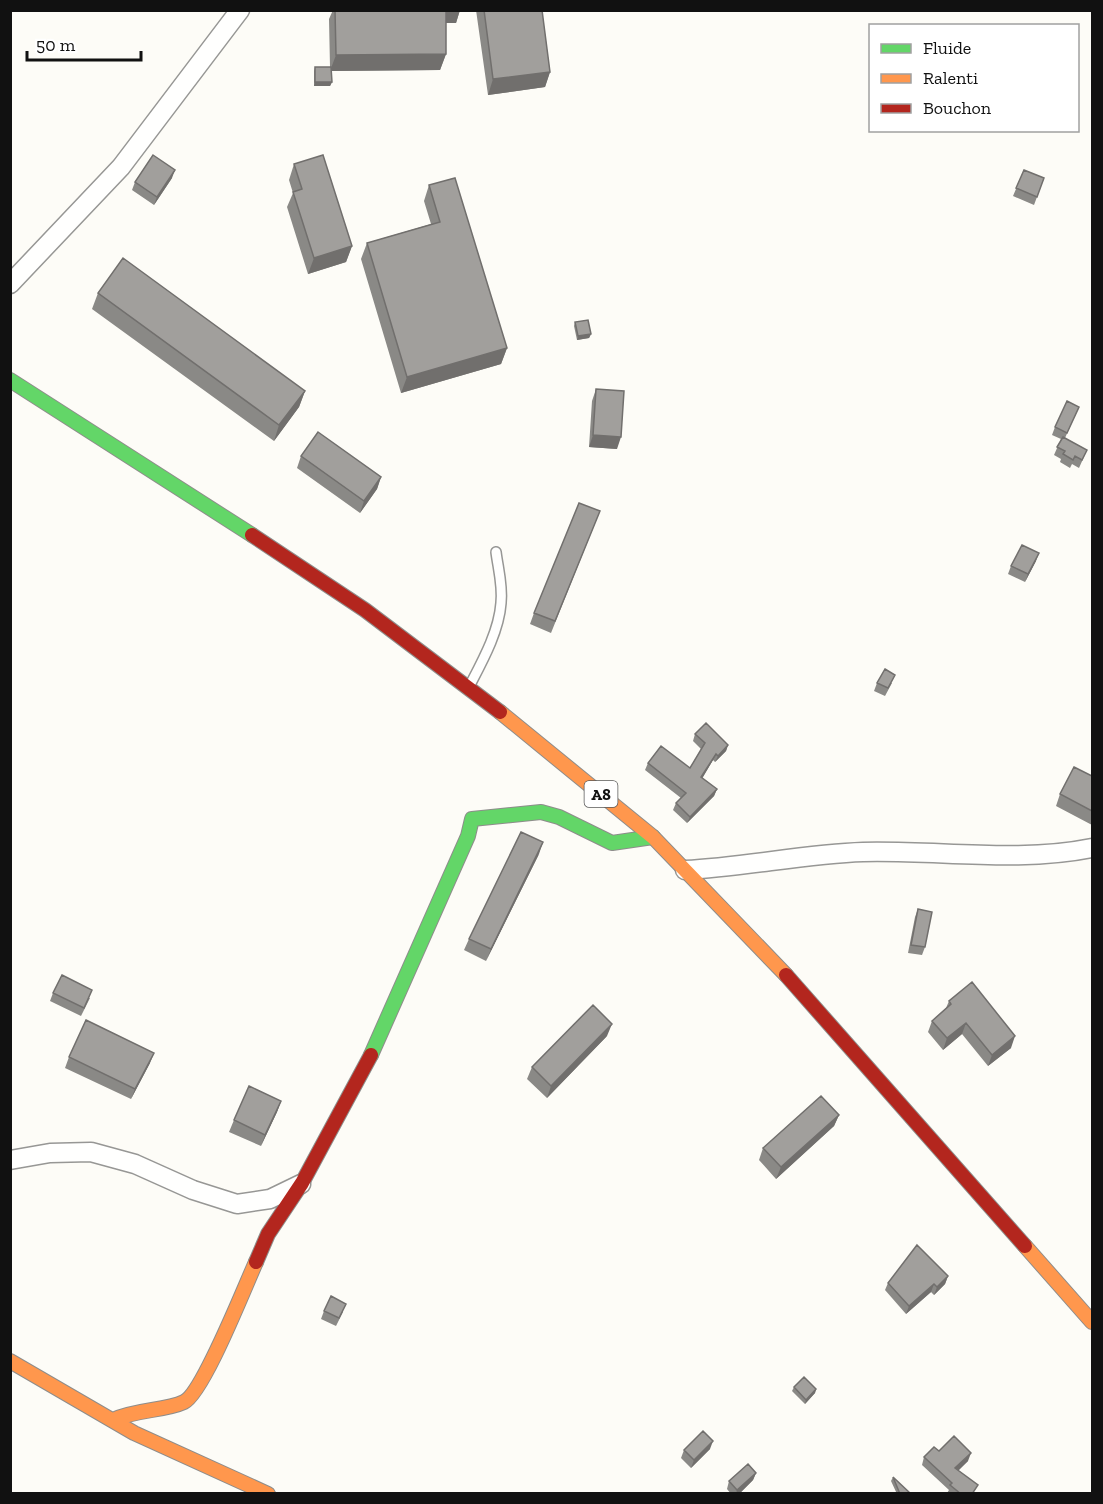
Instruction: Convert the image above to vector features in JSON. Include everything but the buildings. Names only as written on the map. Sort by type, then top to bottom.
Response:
[{"type":"main road","name":"A8","points":[[10,380],[165,478],[365,610],[469,687],[653,837],[862,1058],[1092,1322]]},
{"type":"main road","points":[[113,1420],[130,1412],[184,1402],[192,1396],[211,1361],[268,1234],[302,1183],[367,1063],[468,836],[471,819],[541,812],[559,817],[612,843],[653,837]]},
{"type":"main road","points":[[10,1361],[152,1442],[268,1494]]},
{"type":"street","points":[[10,284],[121,167],[240,10]]},
{"type":"street","points":[[685,870],[862,852],[1010,854],[1074,852],[1092,848]]},
{"type":"street","points":[[10,1160],[50,1153],[91,1152],[135,1164],[193,1190],[237,1204],[270,1199],[302,1183]]},
{"type":"lane","points":[[469,687],[485,656],[500,612],[502,601],[496,552]]},
{"type":"traffic: fast","points":[[10,380],[252,535]]},
{"type":"traffic: fast","points":[[371,1055],[468,836],[472,819],[541,812],[559,817],[612,843],[653,837]]},
{"type":"traffic: slow","points":[[500,712],[653,837],[786,975]]},
{"type":"traffic: slow","points":[[1025,1246],[1092,1322]]},
{"type":"traffic: slow","points":[[113,1420],[122,1416],[176,1405],[184,1402],[192,1394],[212,1360],[256,1262]]},
{"type":"traffic: slow","points":[[10,1361],[134,1433],[268,1494]]},
{"type":"traffic: jam","points":[[252,535],[365,610],[500,712]]},
{"type":"traffic: jam","points":[[786,975],[1025,1246]]},
{"type":"traffic: jam","points":[[256,1262],[268,1234],[302,1183],[371,1055]]}]
